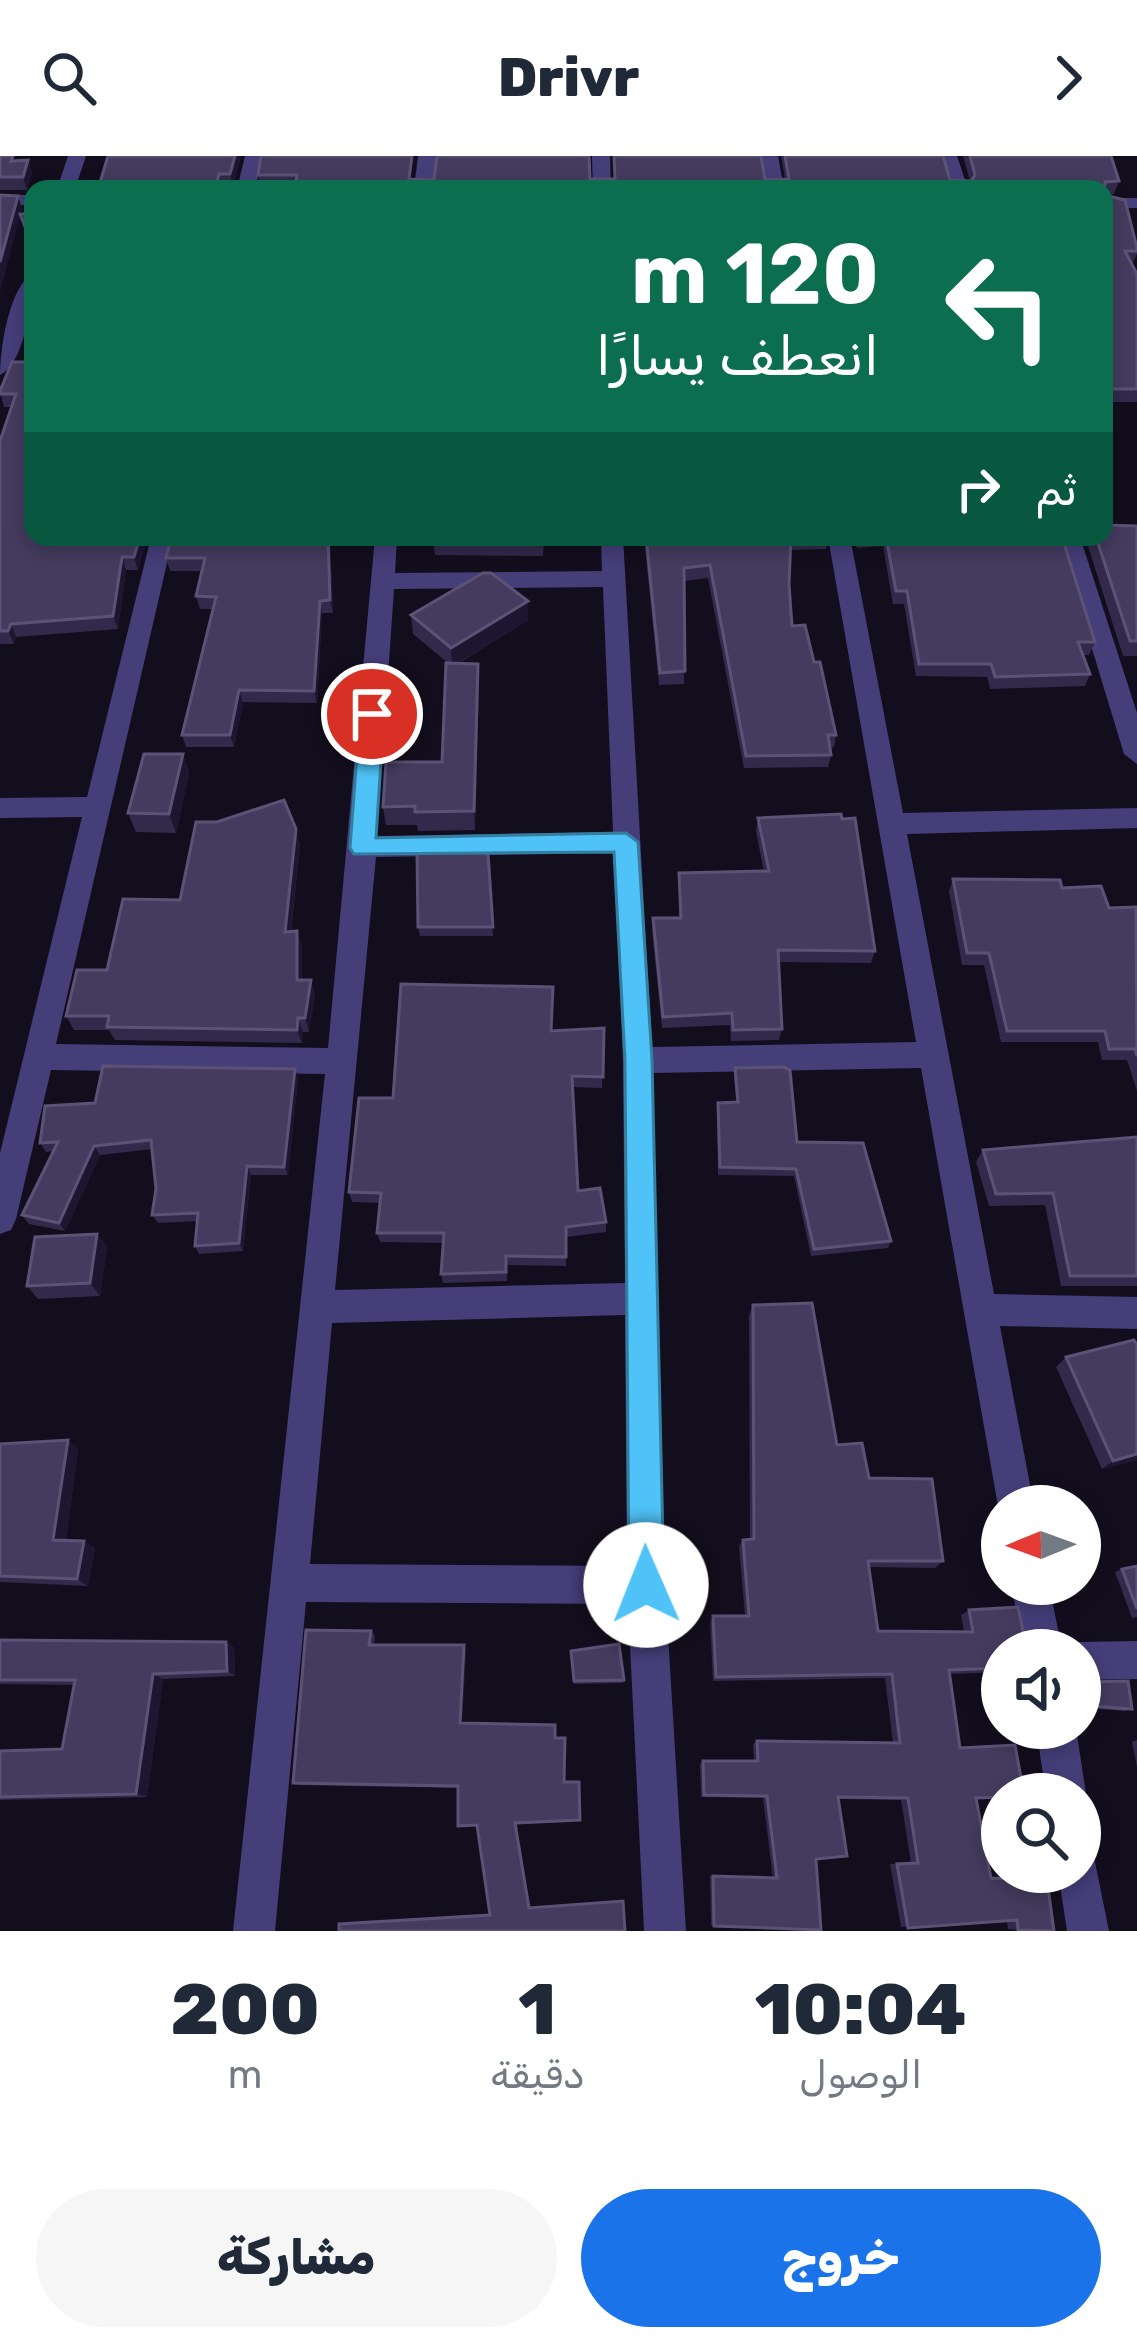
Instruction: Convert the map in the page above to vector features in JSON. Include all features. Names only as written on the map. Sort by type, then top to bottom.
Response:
[{"type":"street","points":[[0,368],[24,305]]},
{"type":"street","points":[[0,1219],[160,546]]},
{"type":"street","points":[[254,1931],[363,848],[385,546]]},
{"type":"street","points":[[612,546],[638,1060],[646,1585],[665,1931]]},
{"type":"street","points":[[841,546],[1012,1485]]},
{"type":"street","points":[[1072,546],[1137,754]]},
{"type":"street","points":[[381,581],[614,579]]},
{"type":"street","points":[[0,808],[98,807]]},
{"type":"street","points":[[891,824],[1137,818]]},
{"type":"street","points":[[363,848],[626,842]]},
{"type":"street","points":[[638,1060],[932,1055]]},
{"type":"street","points":[[40,1058],[340,1060]]},
{"type":"street","points":[[315,1307],[642,1299]]},
{"type":"street","points":[[979,1310],[1137,1313]]},
{"type":"street","points":[[287,1583],[646,1585]]},
{"type":"street","points":[[1101,1660],[1137,1660]]},
{"type":"street","points":[[1082,1893],[1088,1931]]},
{"type":"building","points":[[0,156],[28,160],[23,177],[0,177]]},
{"type":"building","points":[[108,156],[235,156],[230,174],[219,174],[217,180],[101,180]]},
{"type":"building","points":[[261,156],[412,156],[409,179],[434,180],[296,180],[297,175],[258,175]]},
{"type":"building","points":[[437,156],[589,156],[590,179],[615,179],[614,156],[761,156],[765,180],[434,180]]},
{"type":"building","points":[[785,156],[943,156],[950,180],[765,180],[789,179]]},
{"type":"building","points":[[970,156],[1111,156],[1119,181],[972,180],[975,175]]},
{"type":"building","points":[[0,195],[18,196],[0,262]]},
{"type":"building","points":[[1113,197],[1125,200],[1137,248],[1125,251],[1137,274],[1137,389],[1113,389]]},
{"type":"building","points":[[12,362],[24,362],[24,546],[137,546],[134,557],[122,557],[113,616],[11,624],[8,631],[0,631],[0,441],[16,394],[0,391]]},
{"type":"building","points":[[1113,525],[1137,526],[1137,641],[1130,641],[1099,546],[1113,546]]},
{"type":"building","points":[[169,546],[328,546],[330,600],[320,601],[314,691],[239,690],[230,735],[182,735],[216,597],[196,596],[205,558],[166,558]]},
{"type":"building","points":[[647,546],[791,546],[792,626],[805,625],[814,662],[820,662],[836,735],[828,735],[831,755],[746,756],[710,565],[684,568],[685,671],[660,673]]},
{"type":"building","points":[[888,546],[1065,546],[1095,642],[1078,642],[1090,674],[995,677],[991,664],[919,664],[907,591],[896,591]]},
{"type":"building","points":[[483,573],[491,573],[528,601],[451,648],[411,615]]},
{"type":"building","points":[[446,663],[478,664],[474,811],[383,807],[386,762],[442,762]]},
{"type":"building","points":[[144,754],[183,754],[169,814],[128,813]]},
{"type":"building","points":[[284,800],[296,829],[285,932],[297,931],[297,980],[311,980],[305,1018],[298,1018],[297,1030],[107,1027],[109,1016],[66,1016],[77,970],[107,970],[123,899],[180,900],[196,822],[217,822]]},
{"type":"building","points":[[841,814],[842,819],[855,818],[875,951],[778,950],[782,1029],[733,1030],[732,1013],[663,1017],[653,918],[681,918],[679,873],[769,871],[758,818]]},
{"type":"building","points":[[417,852],[488,853],[493,927],[418,927]]},
{"type":"building","points":[[953,879],[1060,880],[1062,888],[1101,886],[1109,908],[1136,907],[1137,1056],[1135,1049],[1109,1049],[1105,1031],[1007,1031],[989,953],[967,953]]},
{"type":"building","points":[[401,984],[553,987],[551,1031],[604,1028],[603,1077],[572,1076],[578,1191],[600,1188],[606,1222],[566,1227],[566,1257],[506,1256],[506,1272],[441,1274],[444,1233],[377,1233],[381,1193],[349,1192],[359,1098],[393,1098]]},
{"type":"building","points":[[103,1066],[295,1069],[284,1167],[247,1166],[239,1243],[195,1246],[198,1213],[152,1215],[156,1189],[151,1140],[94,1146],[59,1223],[22,1215],[58,1142],[40,1143],[45,1106],[95,1103]]},
{"type":"building","points":[[735,1068],[790,1070],[797,1142],[863,1143],[891,1241],[814,1249],[796,1169],[720,1167],[718,1103],[738,1102]]},
{"type":"building","points":[[1137,1137],[1137,1276],[1070,1276],[1053,1193],[996,1194],[983,1150]]},
{"type":"building","points":[[97,1234],[90,1283],[27,1286],[35,1237]]},
{"type":"building","points":[[812,1303],[837,1445],[862,1443],[869,1478],[932,1479],[943,1561],[868,1561],[878,1631],[973,1632],[969,1610],[1018,1607],[1023,1629],[981,1629],[981,1669],[949,1670],[960,1748],[1016,1749],[1020,1773],[981,1773],[981,1798],[976,1798],[981,1893],[1049,1893],[1054,1931],[1018,1930],[1017,1920],[908,1928],[897,1864],[918,1863],[908,1798],[838,1797],[847,1856],[816,1859],[821,1930],[714,1926],[713,1876],[777,1878],[767,1796],[704,1795],[703,1761],[758,1761],[757,1741],[900,1743],[892,1674],[716,1677],[713,1616],[749,1616],[743,1540],[754,1539],[753,1305]]},
{"type":"building","points":[[1134,1340],[1137,1454],[1113,1461],[1066,1357]]},
{"type":"building","points":[[68,1440],[53,1540],[84,1541],[77,1579],[0,1576],[0,1444]]},
{"type":"building","points":[[1137,1566],[1137,1609],[1122,1569]]},
{"type":"building","points":[[306,1630],[371,1631],[369,1645],[464,1645],[460,1723],[555,1725],[555,1738],[565,1738],[564,1782],[579,1782],[580,1820],[515,1823],[529,1908],[623,1901],[625,1931],[339,1931],[339,1924],[490,1915],[477,1825],[458,1826],[458,1786],[293,1783]]},
{"type":"building","points":[[0,1640],[226,1642],[227,1671],[153,1674],[136,1794],[0,1797],[0,1751],[62,1749],[75,1680],[0,1680]]},
{"type":"building","points":[[619,1644],[624,1680],[574,1681],[571,1651]]},
{"type":"building","points":[[1128,1681],[1132,1709],[1101,1707],[1101,1682]]},
{"type":"route","points":[[372,714],[363,848],[626,842],[638,1060],[646,1585]]}]
